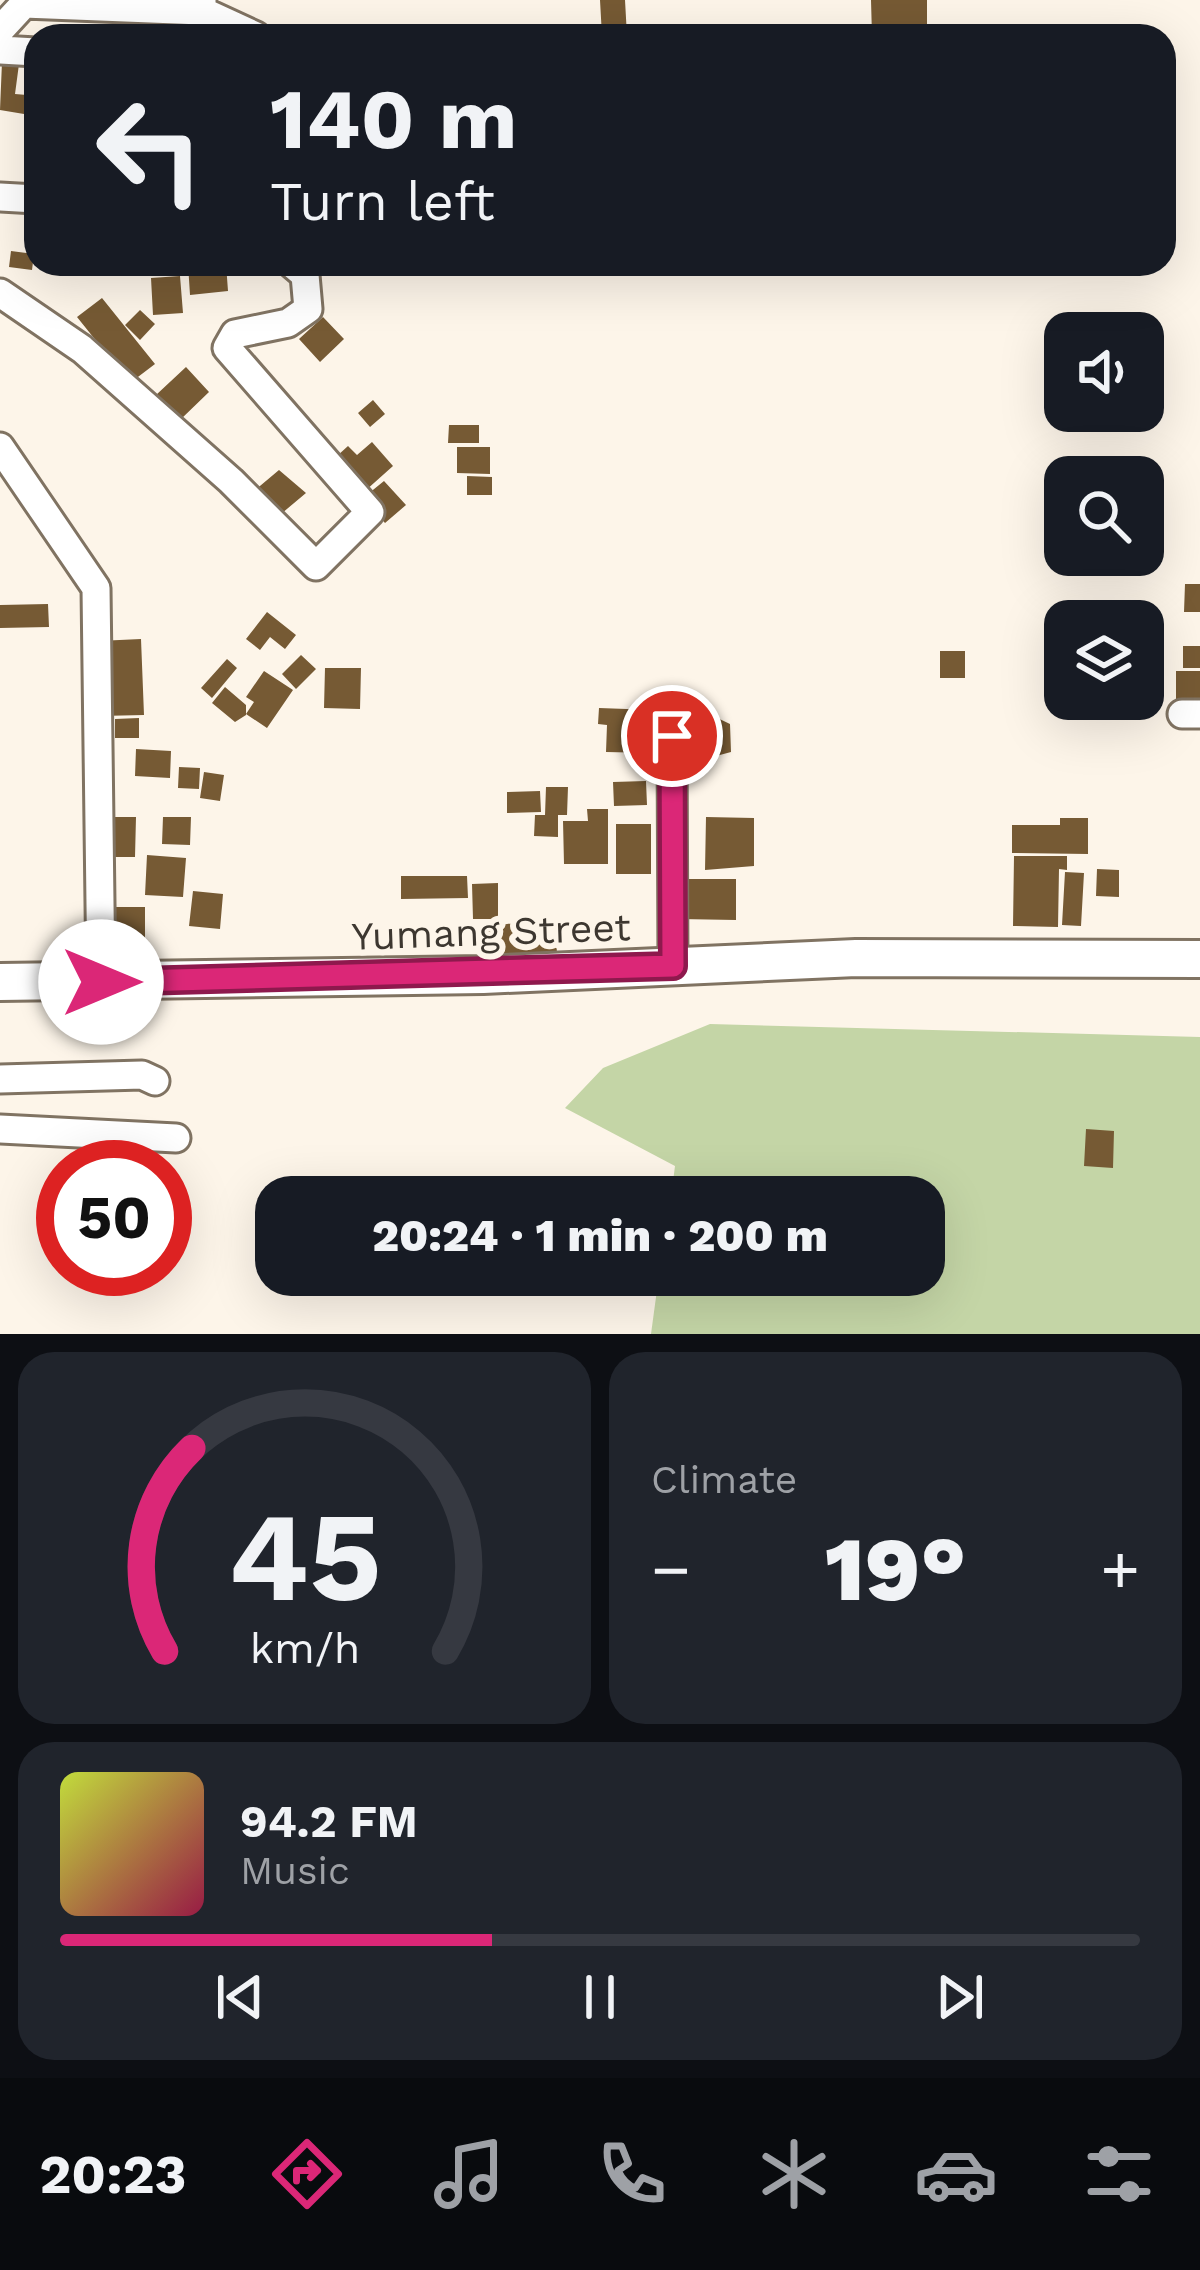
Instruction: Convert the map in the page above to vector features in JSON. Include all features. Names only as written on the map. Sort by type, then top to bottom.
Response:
[{"type":"main road","name":"Yumang Street","points":[[0,982],[896,958],[1200,959]]},
{"type":"street","points":[[0,31],[24,4],[92,23],[202,6],[234,24]]},
{"type":"street","points":[[0,293],[82,350],[231,482],[316,566],[370,512],[227,348],[235,334],[288,323],[308,309],[305,276]]},
{"type":"street","points":[[0,447],[96,587],[101,982]]},
{"type":"street","points":[[672,736],[673,966]]},
{"type":"street","points":[[0,1079],[142,1076],[154,1082]]},
{"type":"street","points":[[0,1129],[176,1138]]},
{"type":"green space","points":[[710,1024],[1200,1037],[1200,1334],[651,1334],[656,1296],[945,1296],[945,1176],[674,1176],[675,1166],[565,1108],[603,1068]]},
{"type":"building","points":[[600,0],[625,0],[626,24],[601,24]]},
{"type":"building","points":[[871,0],[927,0],[927,24],[872,24]]},
{"type":"building","points":[[2,62],[19,64],[15,94],[24,95],[24,114],[0,110]]},
{"type":"building","points":[[11,251],[24,253],[24,269],[9,267]]},
{"type":"building","points":[[180,276],[183,313],[153,315],[151,278]]},
{"type":"building","points":[[189,276],[227,276],[228,291],[190,295]]},
{"type":"building","points":[[102,298],[155,364],[130,383],[77,317]]},
{"type":"building","points":[[140,310],[155,324],[140,340],[125,325]]},
{"type":"building","points":[[323,317],[344,339],[320,362],[299,339]]},
{"type":"building","points":[[186,367],[209,392],[180,420],[156,395]]},
{"type":"building","points":[[373,400],[385,414],[370,427],[358,413]]},
{"type":"building","points":[[449,425],[479,425],[479,443],[448,443]]},
{"type":"building","points":[[372,442],[393,466],[365,491],[337,456],[348,446],[357,455]]},
{"type":"building","points":[[457,447],[490,447],[490,474],[457,473]]},
{"type":"building","points":[[279,470],[306,493],[275,519],[248,496]]},
{"type":"building","points":[[467,476],[492,477],[492,495],[467,495]]},
{"type":"building","points":[[384,481],[406,505],[385,523],[363,498]]},
{"type":"building","points":[[1185,584],[1200,584],[1200,612],[1184,612]]},
{"type":"building","points":[[48,604],[49,627],[0,628],[0,605]]},
{"type":"building","points":[[267,612],[296,635],[285,649],[270,637],[260,650],[246,639]]},
{"type":"building","points":[[141,639],[144,715],[100,716],[98,641]]},
{"type":"building","points":[[1183,646],[1200,646],[1200,668],[1183,668]]},
{"type":"building","points":[[940,651],[965,651],[965,678],[940,678]]},
{"type":"building","points":[[301,655],[316,669],[296,689],[282,674]]},
{"type":"building","points":[[227,659],[237,668],[212,698],[201,688]]},
{"type":"building","points":[[325,668],[361,668],[360,709],[324,708]]},
{"type":"building","points":[[264,671],[293,690],[267,728],[246,714],[254,702],[246,697]]},
{"type":"building","points":[[1176,671],[1200,671],[1200,703],[1176,703]]},
{"type":"building","points":[[225,687],[246,705],[246,715],[235,722],[212,703]]},
{"type":"building","points":[[599,708],[654,710],[653,753],[606,752],[607,725],[598,724]]},
{"type":"building","points":[[709,714],[730,724],[731,752],[705,759]]},
{"type":"building","points":[[139,718],[139,738],[115,738],[115,719]]},
{"type":"building","points":[[136,749],[171,751],[170,778],[135,776]]},
{"type":"building","points":[[179,767],[200,768],[199,789],[178,788]]},
{"type":"building","points":[[204,772],[224,775],[220,801],[200,798]]},
{"type":"building","points":[[646,781],[647,805],[614,806],[613,782]]},
{"type":"building","points":[[546,787],[568,787],[567,815],[558,815],[558,837],[534,836],[535,815],[545,815]]},
{"type":"building","points":[[540,791],[541,812],[507,813],[507,792]]},
{"type":"building","points":[[587,809],[608,809],[608,864],[564,864],[563,821],[588,821]]},
{"type":"building","points":[[111,817],[136,817],[135,857],[110,857]]},
{"type":"building","points":[[163,817],[191,817],[190,845],[162,844]]},
{"type":"building","points":[[706,817],[754,818],[754,866],[705,870]]},
{"type":"building","points":[[1060,818],[1088,818],[1088,854],[1012,853],[1012,825],[1060,825]]},
{"type":"building","points":[[616,824],[651,824],[651,874],[616,874]]},
{"type":"building","points":[[147,855],[186,858],[183,897],[145,895]]},
{"type":"building","points":[[1014,856],[1067,856],[1067,870],[1059,869],[1058,927],[1013,926]]},
{"type":"building","points":[[1097,869],[1119,870],[1119,897],[1096,896]]},
{"type":"building","points":[[1065,872],[1084,873],[1081,926],[1062,925]]},
{"type":"building","points":[[401,876],[467,876],[468,898],[401,899]]},
{"type":"building","points":[[680,879],[736,879],[736,920],[679,919]]},
{"type":"building","points":[[498,883],[498,919],[473,919],[472,884]]},
{"type":"building","points":[[193,891],[223,894],[220,929],[189,926]]},
{"type":"building","points":[[112,907],[145,907],[145,943],[137,943],[138,960],[112,960]]},
{"type":"building","points":[[544,918],[545,936],[556,936],[557,954],[477,956],[477,929]]},
{"type":"building","points":[[1086,1129],[1114,1131],[1113,1168],[1084,1166]]},
{"type":"route","points":[[101,982],[483,975],[673,966],[672,736]]}]
